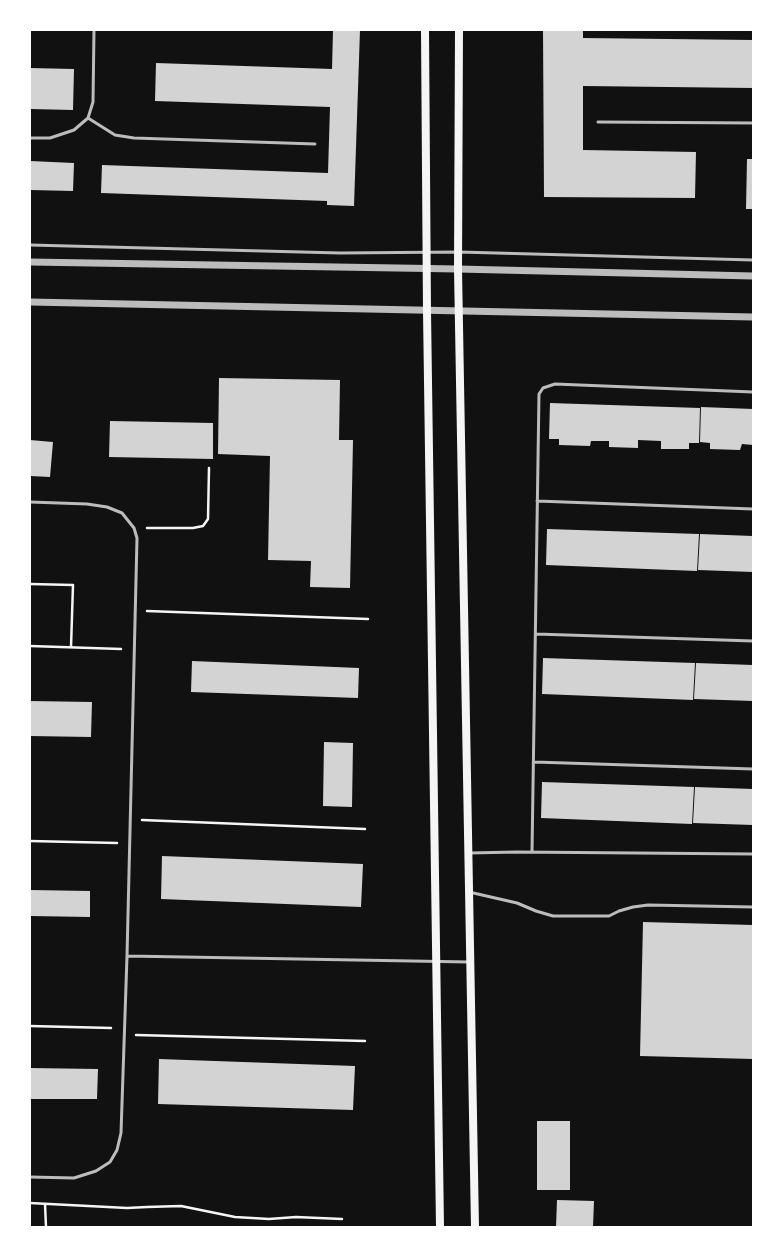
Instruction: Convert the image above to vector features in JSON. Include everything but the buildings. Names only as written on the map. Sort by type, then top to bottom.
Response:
[{"type":"main road","points":[[425,30],[427,311],[440,1227]]},
{"type":"main road","points":[[459,30],[458,269],[475,1227]]},
{"type":"street","points":[[30,262],[427,268],[753,276]]},
{"type":"street","points":[[30,302],[753,317]]},
{"type":"lane","points":[[30,138],[50,138],[74,130],[88,118],[93,102],[94,30]]},
{"type":"lane","points":[[88,118],[115,135],[134,138],[315,144]]},
{"type":"lane","points":[[598,122],[753,123]]},
{"type":"lane","points":[[30,245],[340,253],[459,252],[753,260]]},
{"type":"lane","points":[[532,852],[539,394],[543,388],[555,384],[753,392]]},
{"type":"lane","points":[[537,501],[753,509]]},
{"type":"lane","points":[[30,502],[87,504],[107,507],[122,513],[134,528],[137,538],[127,956],[120,1133],[118,1150],[110,1162],[96,1171],[74,1178],[30,1177]]},
{"type":"lane","points":[[536,634],[753,641]]},
{"type":"lane","points":[[534,762],[753,769]]},
{"type":"lane","points":[[469,853],[532,852],[753,854]]},
{"type":"lane","points":[[469,892],[516,903],[553,916],[609,916],[633,907],[648,905],[753,907]]},
{"type":"lane","points":[[127,956],[471,962]]},
{"type":"path","points":[[134,528],[193,528],[203,526],[208,519],[209,468]]},
{"type":"path","points":[[30,584],[73,585],[71,647]]},
{"type":"path","points":[[135,611],[368,619]]},
{"type":"path","points":[[30,646],[134,649]]},
{"type":"path","points":[[130,820],[366,829]]},
{"type":"path","points":[[30,841],[129,844]]},
{"type":"path","points":[[30,1026],[124,1028]]},
{"type":"path","points":[[124,1035],[365,1041]]},
{"type":"path","points":[[30,1203],[127,1208],[181,1206],[235,1217],[269,1219],[296,1217],[342,1219]]},
{"type":"path","points":[[45,1204],[46,1227]]}]
